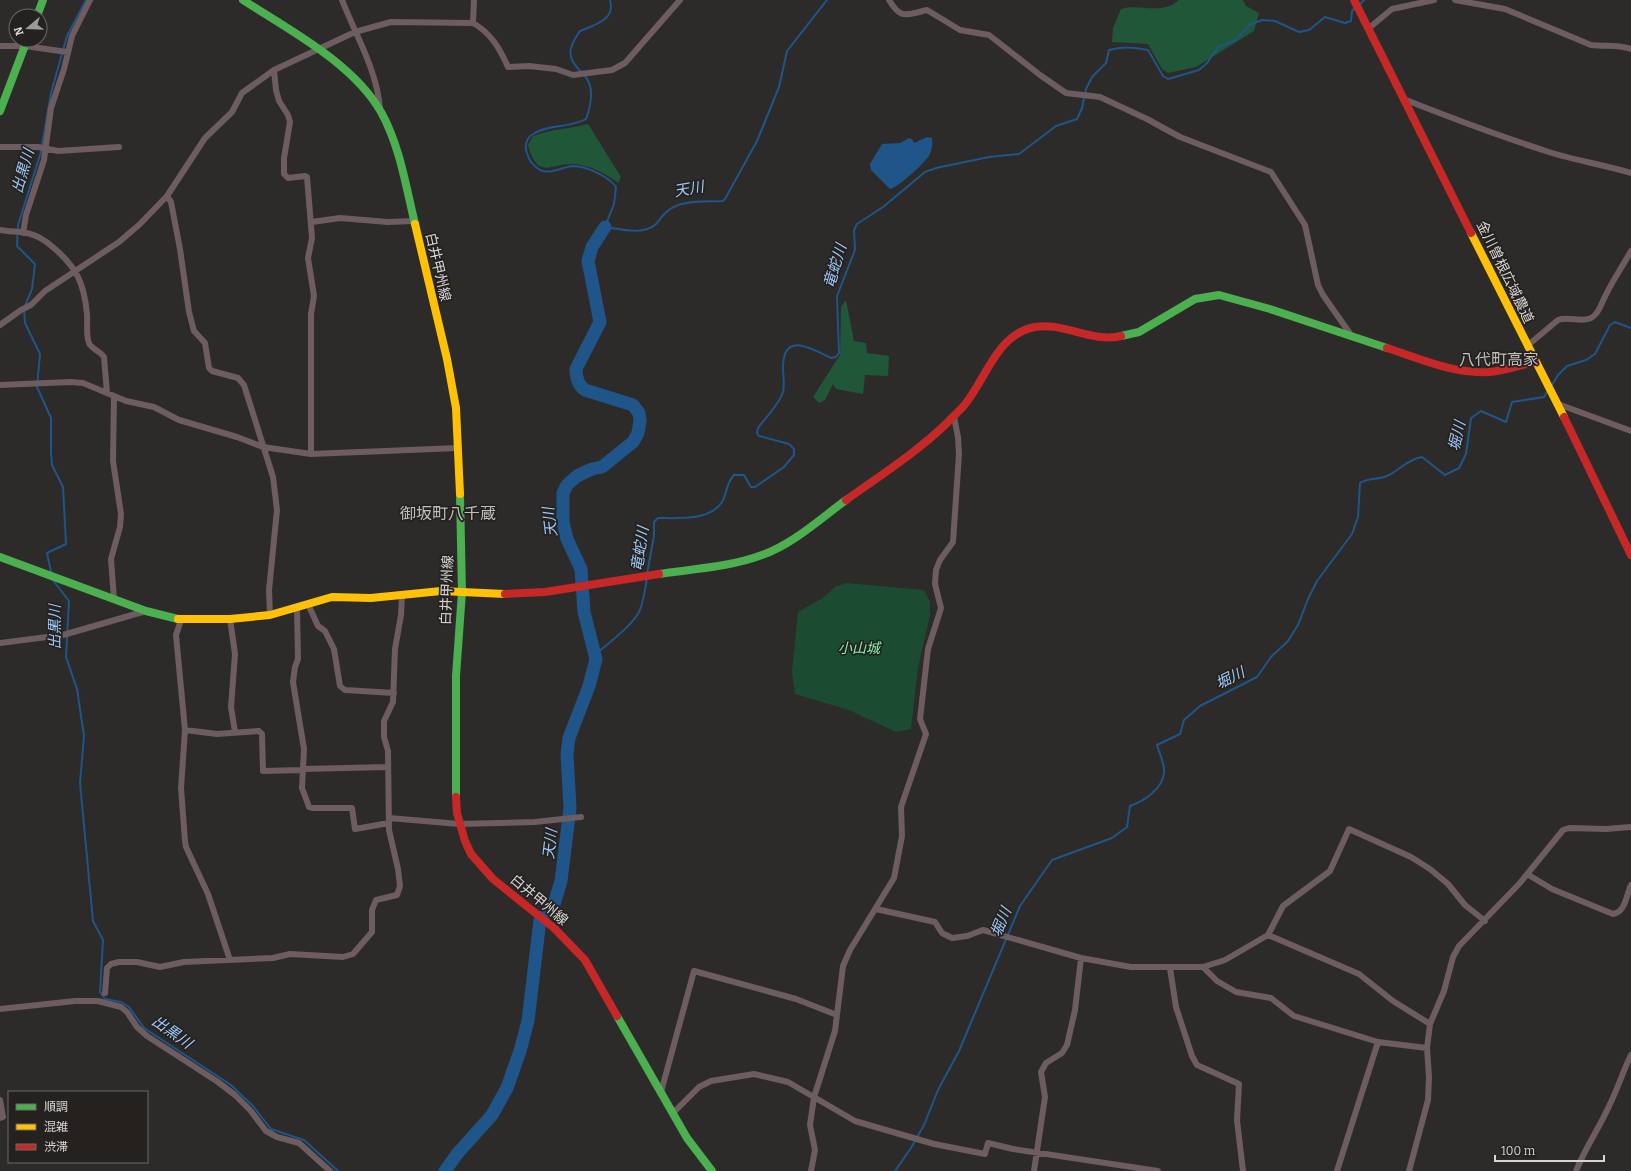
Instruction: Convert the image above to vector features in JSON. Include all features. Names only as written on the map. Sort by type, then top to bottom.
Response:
[{"type":"street","points":[[22,233],[26,215],[44,160],[51,108],[75,30],[90,0]]},
{"type":"street","name":"白井甲州線","points":[[243,0],[319,50],[359,82],[381,112],[397,149],[456,408],[462,592],[456,684],[455,774],[459,824],[471,854],[480,865],[493,879],[554,928],[585,960],[673,1113],[697,1153],[711,1171]]},
{"type":"street","points":[[342,0],[373,74],[379,96],[381,112]]},
{"type":"street","points":[[473,23],[474,0]]},
{"type":"street","points":[[0,325],[21,310],[30,306],[45,291],[119,242],[140,224],[167,196],[205,138],[232,112],[242,93],[274,70],[355,32],[390,22],[473,23],[482,27],[494,40],[508,67],[529,66],[556,69],[577,75],[612,70],[625,63],[680,0]]},
{"type":"street","points":[[889,0],[899,14],[904,16],[927,10],[960,30],[989,35],[1066,93],[1100,97],[1180,137],[1271,172],[1305,225],[1318,285],[1323,296],[1351,335]]},
{"type":"street","points":[[1369,28],[1392,9],[1434,0]]},
{"type":"street","points":[[1455,0],[1505,9],[1591,45],[1617,45],[1631,49]]},
{"type":"street","name":"金川曽根広域農道","points":[[1355,1],[1406,100],[1527,346],[1558,404],[1631,556]]},
{"type":"street","points":[[0,111],[24,48]]},
{"type":"street","points":[[46,48],[68,52]]},
{"type":"street","points":[[274,70],[276,90],[279,101],[288,115],[290,122],[284,158],[284,174],[288,178],[307,177],[312,222],[312,238],[308,258],[314,296],[312,314],[312,454]]},
{"type":"street","points":[[1406,100],[1467,124],[1553,153],[1602,164],[1631,173]]},
{"type":"street","points":[[0,147],[38,147],[58,151],[119,147]]},
{"type":"street","points":[[167,196],[171,202],[180,249],[189,312],[194,331],[205,343],[208,368],[212,371],[238,378],[244,385],[273,477],[278,510],[269,590],[270,615]]},
{"type":"street","points":[[312,222],[340,218],[388,222],[414,221]]},
{"type":"street","points":[[0,230],[43,238],[69,261],[76,271],[83,290],[87,314],[88,339],[90,345],[104,357],[107,393]]},
{"type":"street","points":[[1527,346],[1558,320],[1563,318],[1590,319],[1594,316],[1599,309],[1610,283],[1631,251]]},
{"type":"street","points":[[0,557],[146,611],[181,620],[230,619],[270,615],[332,597],[371,598],[441,591],[512,594],[545,592],[652,576],[748,559],[785,544],[928,441],[966,404],[1000,350],[1012,336],[1034,327],[1054,327],[1090,336],[1114,338],[1139,332],[1195,299],[1220,295],[1270,309],[1351,335],[1445,368],[1491,372],[1536,362]]},
{"type":"street","points":[[0,385],[83,383],[126,401],[154,407],[179,420],[237,437],[263,447],[312,454],[458,448]]},
{"type":"street","points":[[114,396],[113,460],[121,514],[120,527],[111,559],[114,599]]},
{"type":"street","points":[[1558,404],[1631,431]]},
{"type":"street","points":[[811,1171],[815,1150],[810,1125],[814,1097],[835,1031],[843,966],[850,950],[894,878],[902,836],[901,807],[926,734],[920,720],[928,649],[941,608],[935,584],[936,570],[940,560],[953,542],[959,454],[958,437],[954,416]]},
{"type":"street","points":[[105,993],[107,968],[111,964],[119,962],[160,966],[184,962],[273,958],[290,954],[343,957],[353,954],[372,932],[372,910],[376,900],[397,896],[400,886],[389,821],[388,766],[384,721],[393,702],[395,649],[401,615],[402,595]]},
{"type":"street","points":[[308,604],[318,626],[325,631],[334,649],[340,686],[345,690],[394,693]]},
{"type":"street","points":[[297,608],[298,659],[295,667],[293,682],[304,749],[302,788],[309,806],[312,808],[352,808],[355,829],[389,821],[459,824],[535,822],[581,817]]},
{"type":"street","points":[[0,642],[63,635],[146,611]]},
{"type":"street","points":[[230,619],[235,654],[231,707],[235,732]]},
{"type":"street","points":[[181,620],[176,636],[185,730],[181,788],[186,847],[208,894],[230,960]]},
{"type":"street","points":[[185,730],[217,734],[259,732],[262,734],[263,771],[388,766]]},
{"type":"street","points":[[1409,1171],[1428,1100],[1429,1078],[1427,1048],[1430,1024],[1444,991],[1453,957],[1458,946],[1485,921],[1527,874],[1563,830],[1569,828],[1606,829],[1631,827]]},
{"type":"street","points":[[876,909],[935,922],[942,933],[952,938],[967,936],[983,930],[1081,958],[1131,967],[1203,967],[1225,960],[1268,935],[1283,906],[1330,871],[1349,829],[1430,868],[1448,884],[1465,904],[1485,921]]},
{"type":"street","points":[[1527,874],[1552,889],[1612,914],[1618,913],[1622,910],[1631,885]]},
{"type":"street","points":[[1268,935],[1359,974],[1393,1001],[1430,1024]]},
{"type":"street","points":[[1034,1171],[1045,1097],[1041,1072],[1046,1063],[1062,1053],[1067,1045],[1075,1010],[1081,958]]},
{"type":"street","points":[[1203,967],[1217,981],[1236,992],[1271,998],[1294,1016],[1378,1042],[1427,1048]]},
{"type":"street","points":[[1170,968],[1176,1007],[1192,1056],[1197,1065],[1239,1084],[1237,1120],[1244,1171]]},
{"type":"street","points":[[662,1092],[694,971],[796,999],[837,1015]]},
{"type":"street","points":[[0,1009],[75,1001],[98,1002],[121,1007],[127,1012],[137,1027],[147,1036],[218,1082],[235,1095],[250,1110],[266,1131],[278,1137],[299,1143],[330,1171]]},
{"type":"street","points":[[1338,1171],[1378,1042]]},
{"type":"street","points":[[1576,1171],[1584,1151],[1610,1105],[1619,1079],[1631,1055]]},
{"type":"street","points":[[673,1113],[699,1087],[711,1081],[754,1074],[788,1082],[855,1121],[917,1140],[985,1154],[988,1143],[1013,1149],[1038,1151],[1158,1171]]},
{"type":"street","points":[[0,1100],[3,1117],[0,1118]]},
{"type":"green space","points":[[1179,0],[1243,0],[1246,6],[1259,13],[1254,31],[1196,67],[1168,73],[1162,69],[1148,44],[1112,42],[1113,28],[1121,9],[1136,7],[1165,7],[1172,5]]},
{"type":"green space","points":[[588,124],[621,177],[618,183],[603,173],[585,166],[565,164],[546,168],[541,167],[536,163],[532,156],[528,145],[533,136]]},
{"type":"green space","points":[[846,300],[854,341],[866,343],[867,353],[889,356],[888,376],[865,375],[863,394],[836,389],[833,384],[825,400],[819,403],[813,397],[840,355],[841,307]]},
{"type":"green space","name":"小山城","points":[[846,583],[924,590],[930,602],[930,616],[918,667],[911,729],[896,732],[849,710],[795,694],[792,672],[798,612],[823,598],[835,587]]},
{"type":"water","points":[[927,137],[932,138],[930,154],[912,174],[894,187],[890,189],[871,170],[870,164],[882,144],[900,143],[909,138],[912,139],[914,143]]},
{"type":"waterway","name":"出黒川","points":[[25,306],[32,289],[35,264],[17,246],[18,225],[41,152],[51,93],[67,36],[86,0]]},
{"type":"waterway","points":[[581,72],[576,67],[571,57],[570,52],[573,42],[580,31],[597,24],[607,17],[611,7],[610,0]]},
{"type":"waterway","name":"天川","points":[[584,75],[590,85],[591,90],[586,119],[573,124],[545,129],[533,134],[526,142],[527,153],[532,163],[540,170],[548,172],[578,166],[596,172],[608,179],[616,187],[614,204],[605,227],[631,231],[645,230],[656,224],[667,211],[673,207],[693,202],[723,201],[725,199],[757,141],[779,87],[787,51],[827,0]]},
{"type":"waterway","name":"竜蛇川","points":[[1359,5],[1364,0]]},
{"type":"waterway","name":"竜蛇川","points":[[647,574],[654,536],[654,522],[658,518],[684,518],[710,513],[722,502],[729,481],[734,475],[744,475],[751,487],[755,487],[784,467],[794,455],[794,449],[789,444],[759,436],[757,433],[758,428],[775,406],[783,392],[784,356],[788,349],[793,346],[800,345],[831,358],[836,357],[839,353],[837,296],[855,250],[854,230],[857,224],[883,207],[925,172],[936,168],[989,157],[1019,154],[1056,126],[1077,119],[1082,108],[1086,89],[1092,77],[1106,63],[1109,50],[1128,47],[1148,50],[1163,76],[1168,79],[1199,70],[1207,63],[1218,47],[1236,40],[1249,25],[1262,20],[1275,21],[1299,32],[1309,30],[1325,17],[1345,23],[1351,21],[1352,11],[1355,8]]},
{"type":"waterway","name":"天川","points":[[445,1171],[457,1154],[492,1115],[507,1088],[520,1051],[528,1021],[540,920],[554,904],[561,881],[570,808],[567,754],[569,738],[589,686],[596,659],[584,612],[581,569],[567,539],[563,522],[563,493],[567,485],[577,476],[592,469],[602,467],[633,442],[638,433],[640,421],[639,413],[633,405],[585,390],[579,384],[576,375],[576,369],[600,322],[588,261],[592,247],[605,227]]},
{"type":"waterway","name":"出黒川","points":[[24,310],[25,323],[40,354],[37,387],[51,418],[52,465],[63,487],[66,544],[47,553],[51,572]]},
{"type":"waterway","name":"堀川","points":[[1552,385],[1558,375],[1567,366],[1586,360],[1595,354],[1610,325],[1615,322],[1631,328]]},
{"type":"waterway","name":"堀川","points":[[895,1171],[911,1148],[924,1125],[938,1090],[959,1051],[1020,906],[1052,860],[1112,838],[1127,827],[1130,806],[1152,794],[1163,778],[1164,766],[1157,745],[1180,734],[1184,720],[1200,706],[1257,677],[1271,657],[1288,641],[1298,625],[1317,581],[1352,534],[1358,517],[1360,483],[1392,474],[1408,462],[1422,457],[1445,475],[1459,468],[1466,454],[1471,418],[1481,411],[1506,422],[1512,402],[1544,397],[1548,390]]},
{"type":"waterway","name":"竜蛇川","points":[[594,656],[625,629],[635,618],[642,604],[647,578]]},
{"type":"waterway","name":"出黒川","points":[[52,579],[69,601],[66,657],[77,689],[84,736],[80,783],[93,921],[103,940],[100,992],[105,999],[121,1002],[129,1007],[144,1028],[231,1085],[253,1106],[271,1129],[304,1140],[338,1171]]},
{"type":"traffic: fast","points":[[40,8],[43,0]]},
{"type":"traffic: fast","points":[[243,0],[319,49],[354,78],[369,94],[388,125],[398,153],[415,224]]},
{"type":"traffic: fast","points":[[0,111],[24,48]]},
{"type":"traffic: fast","points":[[1121,336],[1139,332],[1195,299],[1219,295],[1270,309],[1387,348]]},
{"type":"traffic: fast","points":[[456,797],[456,676],[462,592],[460,494]]},
{"type":"traffic: fast","points":[[659,574],[724,565],[762,555],[795,538],[846,500]]},
{"type":"traffic: fast","points":[[0,557],[146,611],[178,619]]},
{"type":"traffic: fast","points":[[617,1016],[687,1138],[712,1171]]},
{"type":"traffic: slow","points":[[415,224],[447,359],[456,408],[460,494]]},
{"type":"traffic: slow","points":[[1471,233],[1564,417]]},
{"type":"traffic: slow","points":[[178,619],[230,619],[270,615],[332,597],[371,598],[441,591],[505,594]]},
{"type":"traffic: jam","points":[[1354,0],[1471,233]]},
{"type":"traffic: jam","points":[[846,500],[911,454],[947,423],[966,403],[1002,347],[1011,338],[1022,331],[1035,327],[1046,326],[1067,329],[1099,337],[1121,336]]},
{"type":"traffic: jam","points":[[1387,348],[1437,365],[1463,371],[1489,372],[1535,362]]},
{"type":"traffic: jam","points":[[1564,417],[1631,555]]},
{"type":"traffic: jam","points":[[505,594],[545,592],[659,574]]},
{"type":"traffic: jam","points":[[456,797],[457,813],[465,841],[471,854],[493,879],[554,928],[585,960],[617,1016]]},
{"type":"district","name":"八代町高家","points":[[1499,359]]},
{"type":"district","name":"御坂町八千蔵","points":[[448,513]]}]
